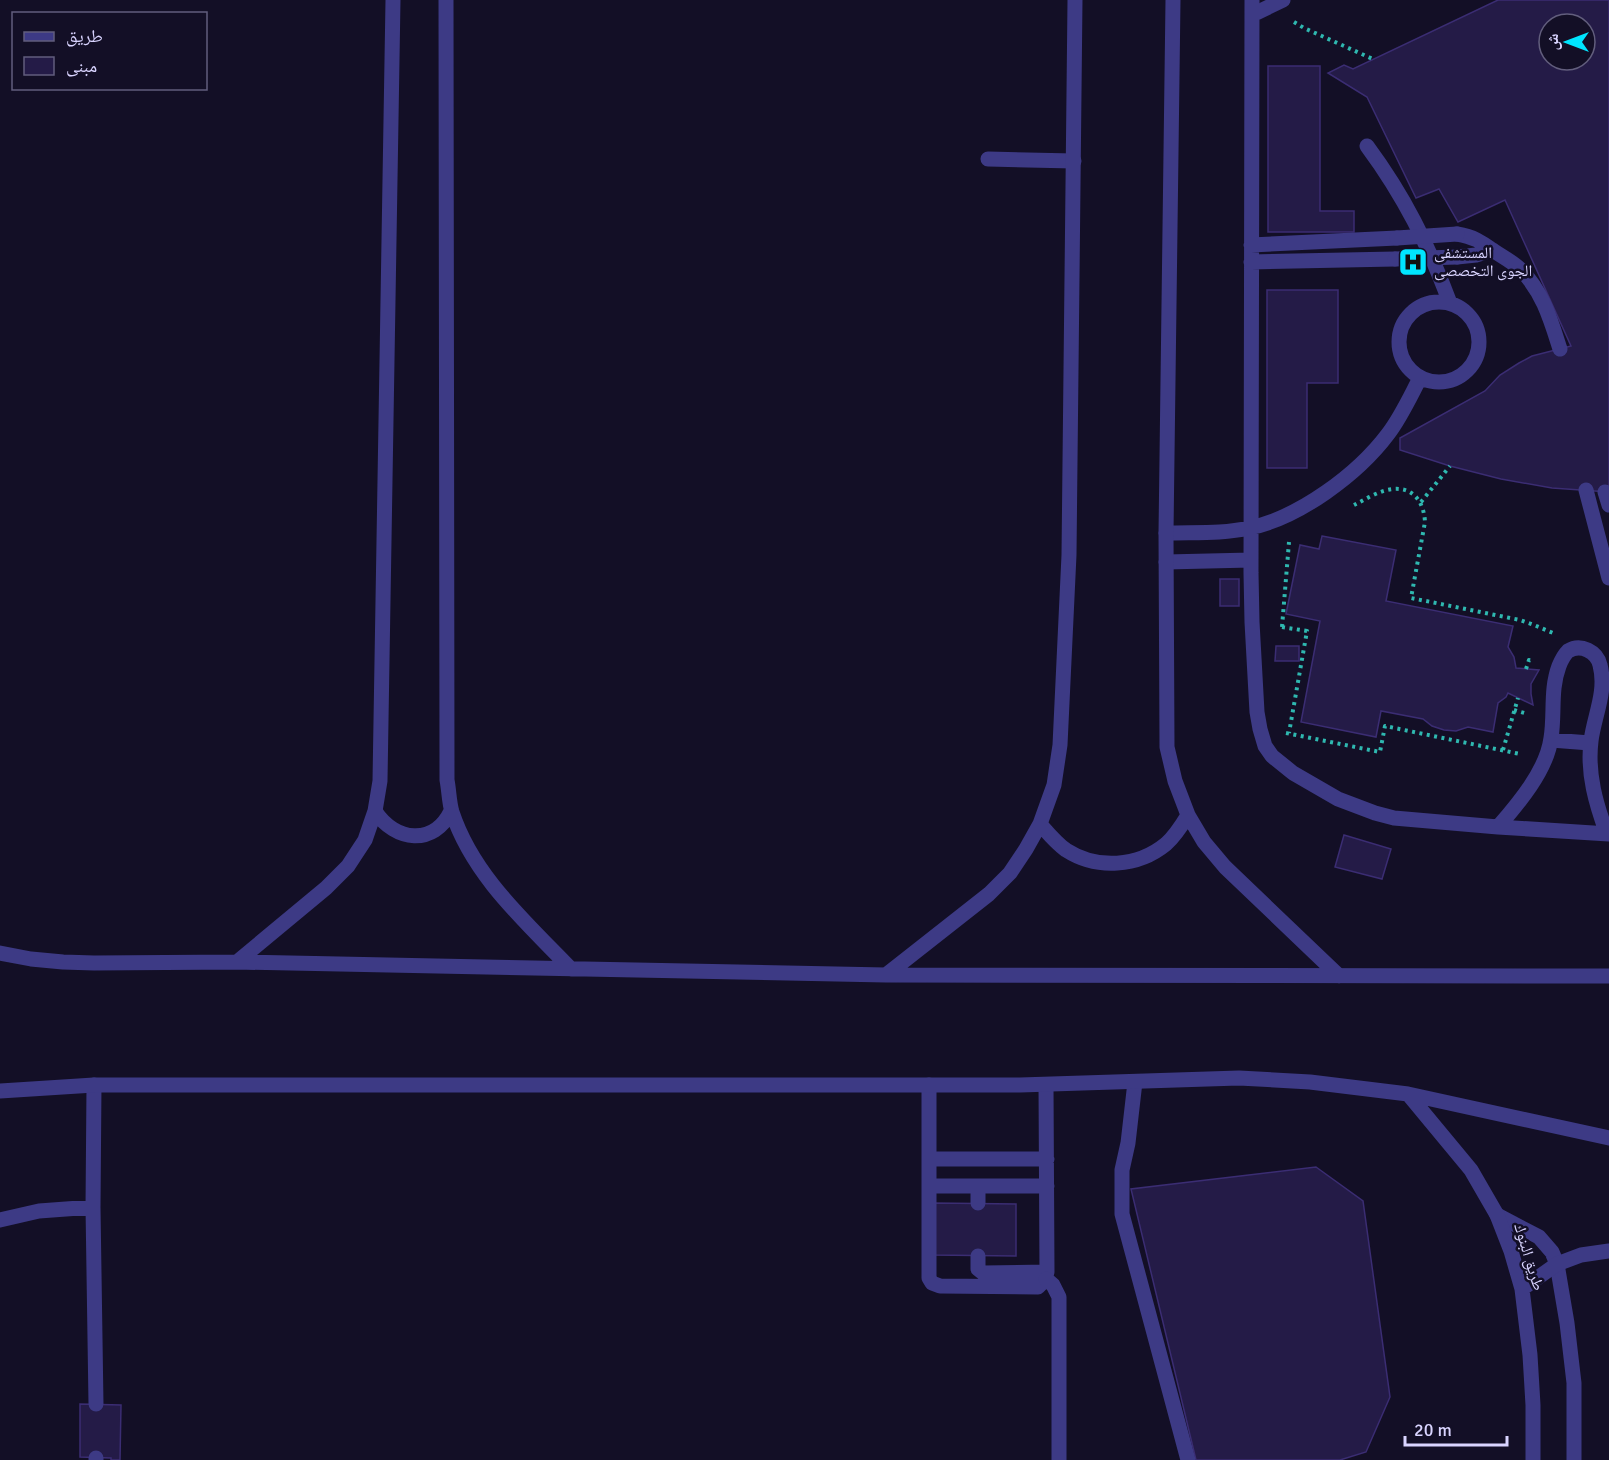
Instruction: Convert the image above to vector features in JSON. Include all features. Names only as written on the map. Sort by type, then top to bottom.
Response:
[{"type":"street","points":[[237,962],[326,888],[348,866],[365,840],[375,811],[380,769],[393,0]]},
{"type":"street","points":[[446,0],[447,768],[451,811],[477,864],[494,888],[571,969]]},
{"type":"street","points":[[886,975],[989,894],[1010,873],[1040,824],[1054,785],[1060,734],[1069,555],[1075,0]]},
{"type":"street","points":[[1173,0],[1166,533],[1167,747],[1175,782],[1188,815],[1204,842],[1225,867],[1339,976]]},
{"type":"street","points":[[1283,0],[1252,7],[1251,560],[1252,622],[1260,729],[1265,746],[1281,764],[1338,799],[1375,813],[1394,818],[1498,827],[1608,834],[1592,785],[1590,762],[1590,743],[1601,698],[1602,678],[1600,663],[1594,653],[1576,648],[1567,652],[1561,660],[1553,693],[1551,740],[1544,761],[1523,796],[1498,827]]},
{"type":"street","points":[[1367,146],[1402,195],[1436,266],[1450,303]]},
{"type":"street","points":[[988,159],[1074,161]]},
{"type":"street","points":[[1251,245],[1457,234],[1475,237],[1521,270],[1532,283],[1543,300],[1560,349]]},
{"type":"street","points":[[1251,262],[1457,257],[1493,250]]},
{"type":"street","points":[[1436,302],[1450,303],[1463,309],[1473,319],[1479,332],[1480,346],[1476,360],[1468,371],[1457,379],[1443,383],[1429,382],[1420,378],[1406,366],[1400,353],[1399,339],[1403,325],[1411,313],[1422,305],[1436,302]]},
{"type":"street","points":[[1166,533],[1232,531],[1251,528],[1278,520],[1296,511],[1355,470],[1368,458],[1403,411],[1420,378]]},
{"type":"street","points":[[1586,490],[1609,578]]},
{"type":"street","points":[[1166,562],[1251,560]]},
{"type":"street","points":[[1551,740],[1590,743]]},
{"type":"street","points":[[375,811],[391,829],[412,836],[426,834],[437,829],[447,820],[451,811]]},
{"type":"street","points":[[1040,824],[1066,850],[1100,863],[1117,864],[1135,861],[1167,844],[1188,815]]},
{"type":"street","points":[[0,953],[63,962],[237,962],[886,975],[1609,976]]},
{"type":"street","points":[[1,1090],[94,1085],[929,1086],[1239,1078],[1310,1082],[1408,1094],[1609,1138]]},
{"type":"street","points":[[1135,1082],[1128,1143],[1122,1170],[1122,1214],[1188,1460]]},
{"type":"street","points":[[929,1086],[929,1278],[932,1283],[940,1286],[1038,1287],[1046,1275],[1046,1084]]},
{"type":"street","points":[[94,1085],[96,1404]]},
{"type":"street","name":"طريق البنوك","points":[[1408,1094],[1471,1170],[1497,1215],[1511,1251],[1522,1289],[1530,1355],[1533,1460]]},
{"type":"street","points":[[929,1159],[1047,1159]]},
{"type":"street","points":[[929,1186],[1047,1186]]},
{"type":"street","points":[[978,1186],[978,1203]]},
{"type":"street","points":[[0,1220],[39,1211],[93,1207]]},
{"type":"street","points":[[1497,1215],[1539,1236],[1552,1252],[1557,1264],[1574,1383],[1574,1460]]},
{"type":"street","points":[[1522,1289],[1557,1264],[1581,1255],[1609,1251]]},
{"type":"street","points":[[978,1256],[978,1269],[983,1273],[1046,1275]]},
{"type":"street","points":[[1046,1275],[1059,1297],[1059,1460]]},
{"type":"path","points":[[1304,28],[1375,60]]},
{"type":"path","points":[[1421,502],[1450,466]]},
{"type":"path","points":[[1353,505],[1394,489],[1404,490],[1421,502],[1425,522],[1411,598],[1527,622],[1551,632],[1576,648]]},
{"type":"path","points":[[1282,627],[1289,533]]},
{"type":"path","points":[[1252,622],[1307,632],[1289,733]]},
{"type":"path","points":[[1503,750],[1518,698]]},
{"type":"path","points":[[1260,729],[1380,752],[1385,726],[1503,750],[1544,761]]},
{"type":"building","points":[[1498,0],[1609,0],[1609,492],[1552,488],[1501,479],[1400,450],[1400,438],[1485,391],[1500,375],[1519,363],[1532,356],[1571,346],[1505,200],[1458,222],[1439,189],[1416,198],[1367,97],[1328,73],[1344,65],[1353,69]]},
{"type":"building","points":[[1268,66],[1320,66],[1320,211],[1354,211],[1354,232],[1268,232]]},
{"type":"building","points":[[1267,290],[1338,290],[1338,383],[1307,383],[1307,468],[1267,468]]},
{"type":"building","points":[[1322,536],[1396,550],[1386,601],[1513,626],[1508,647],[1514,657],[1516,668],[1539,670],[1531,684],[1533,705],[1508,693],[1498,703],[1493,732],[1468,727],[1456,731],[1444,730],[1432,726],[1423,719],[1381,711],[1376,737],[1301,722],[1320,621],[1286,614],[1300,545],[1319,549]]},
{"type":"building","points":[[1220,579],[1239,579],[1239,606],[1220,606]]},
{"type":"building","points":[[1276,646],[1299,646],[1299,661],[1275,661]]},
{"type":"building","points":[[1344,835],[1391,849],[1382,879],[1335,867]]},
{"type":"building","points":[[1316,1167],[1363,1201],[1390,1397],[1366,1452],[1340,1460],[1196,1460],[1131,1189]]},
{"type":"building","points":[[934,1203],[1016,1204],[1016,1256],[933,1255]]},
{"type":"building","points":[[80,1404],[121,1405],[120,1460],[80,1457]]},
{"type":"place","name":"المستشفى الجوى التخصصى","points":[[1413,262]]}]
